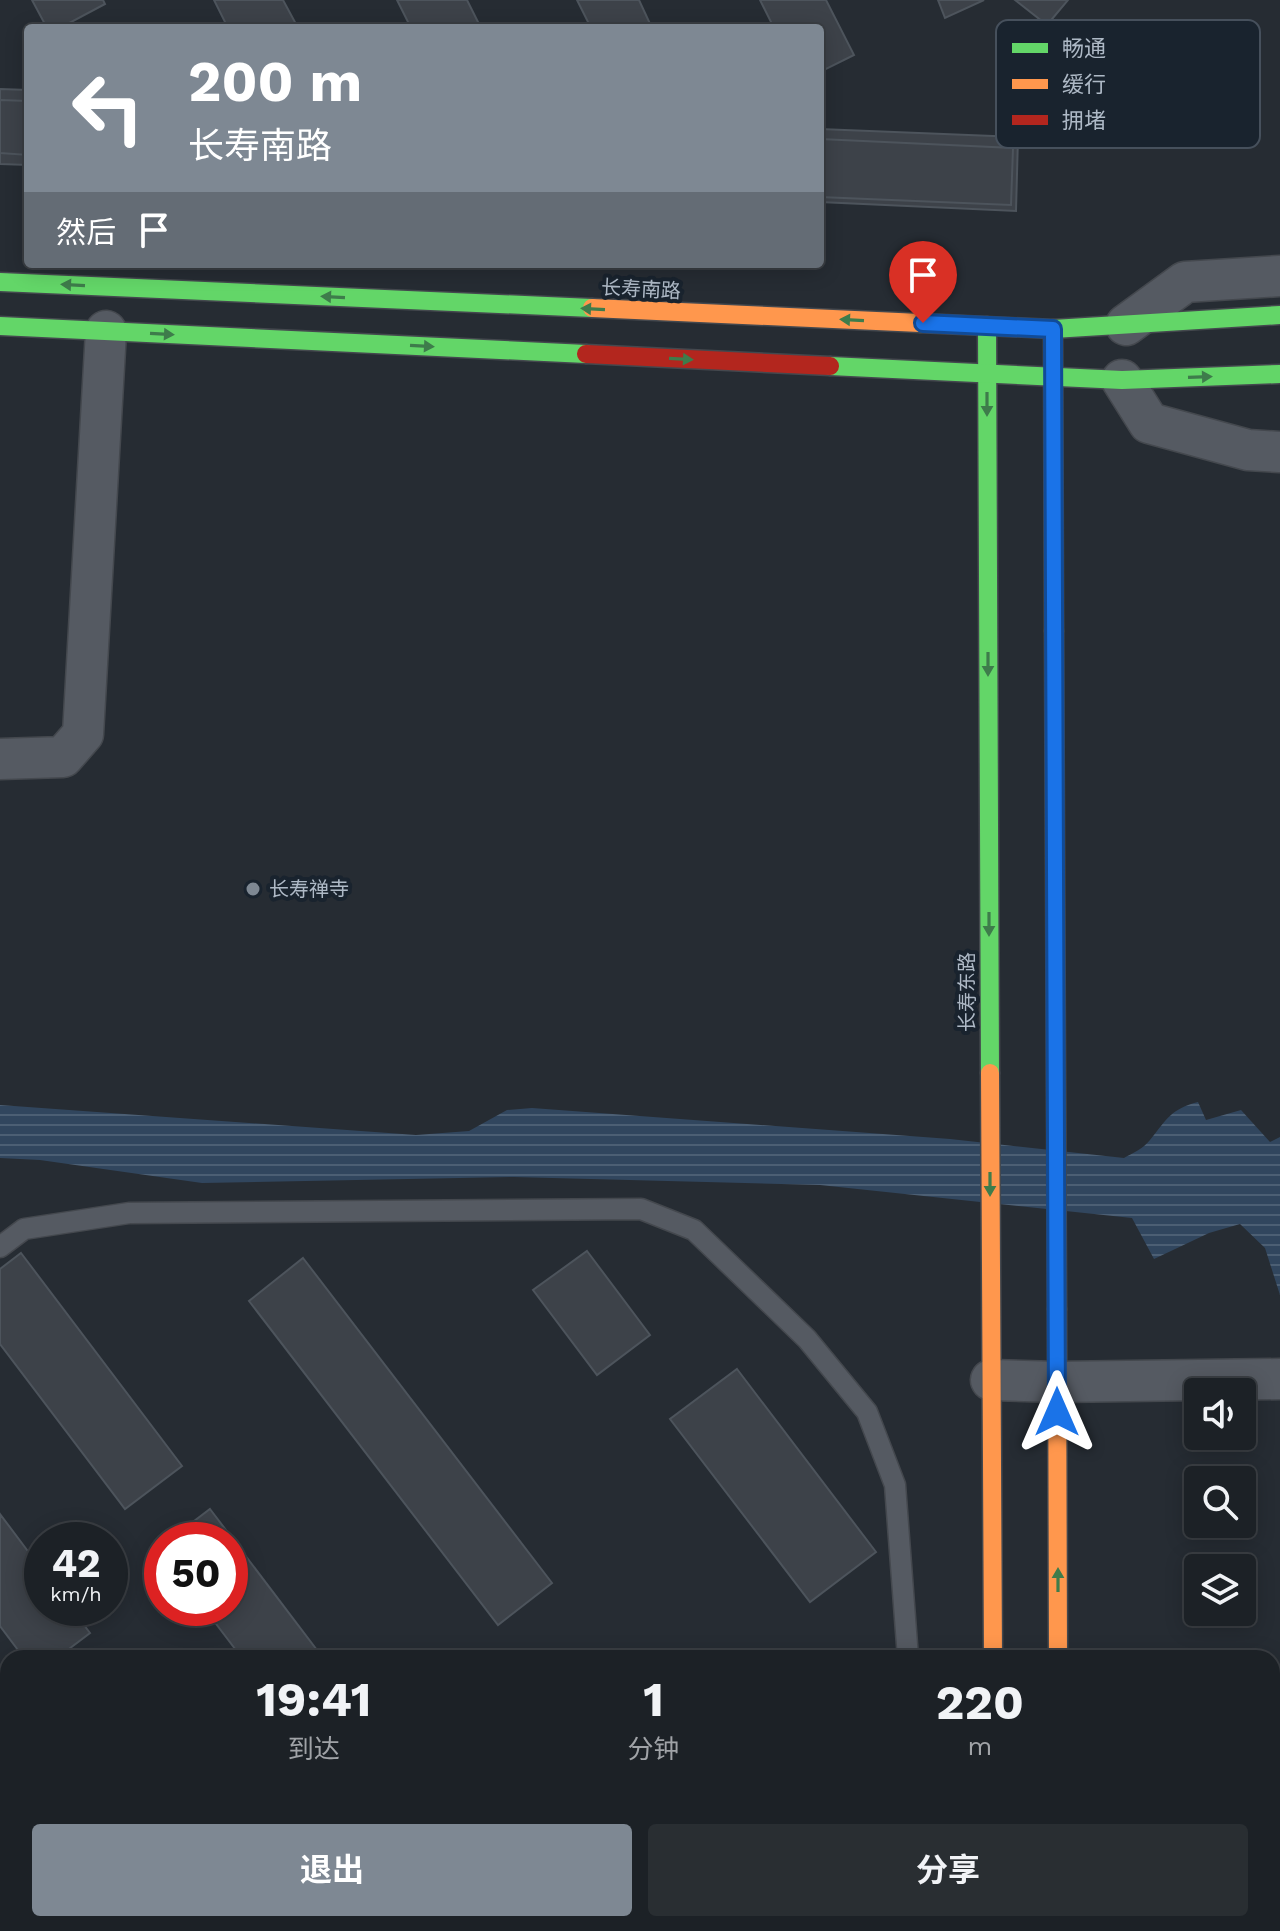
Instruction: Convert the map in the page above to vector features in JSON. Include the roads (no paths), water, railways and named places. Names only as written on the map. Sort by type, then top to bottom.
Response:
[{"type":"main road","name":"长寿南路","points":[[0,282],[1053,329],[1280,315]]},
{"type":"main road","points":[[0,326],[1122,380],[1280,374]]},
{"type":"main road","name":"长寿东路","points":[[987,326],[993,1650]]},
{"type":"main road","points":[[1053,329],[1058,1650]]},
{"type":"street","points":[[1126,325],[1185,282],[1280,276]]},
{"type":"street","points":[[0,759],[63,757],[83,734],[106,331]]},
{"type":"street","points":[[1122,380],[1149,423],[1264,451]]},
{"type":"street","points":[[991,1380],[1271,1379]]},
{"type":"lane","points":[[0,1247],[24,1229],[129,1213],[641,1209],[694,1230],[807,1339],[867,1412],[895,1485],[907,1650]]},
{"type":"water","points":[[1198,1102],[1206,1120],[1241,1110],[1270,1142],[1280,1137],[1280,1295],[1265,1248],[1240,1224],[1209,1233],[1154,1259],[1132,1218],[820,1185],[514,1177],[202,1183],[40,1160],[0,1158],[0,1105],[416,1135],[469,1131],[507,1110],[532,1108],[950,1139],[1124,1158],[1145,1145],[1175,1112]]},
{"type":"place","name":"长寿禅寺","points":[[253,889]]}]
